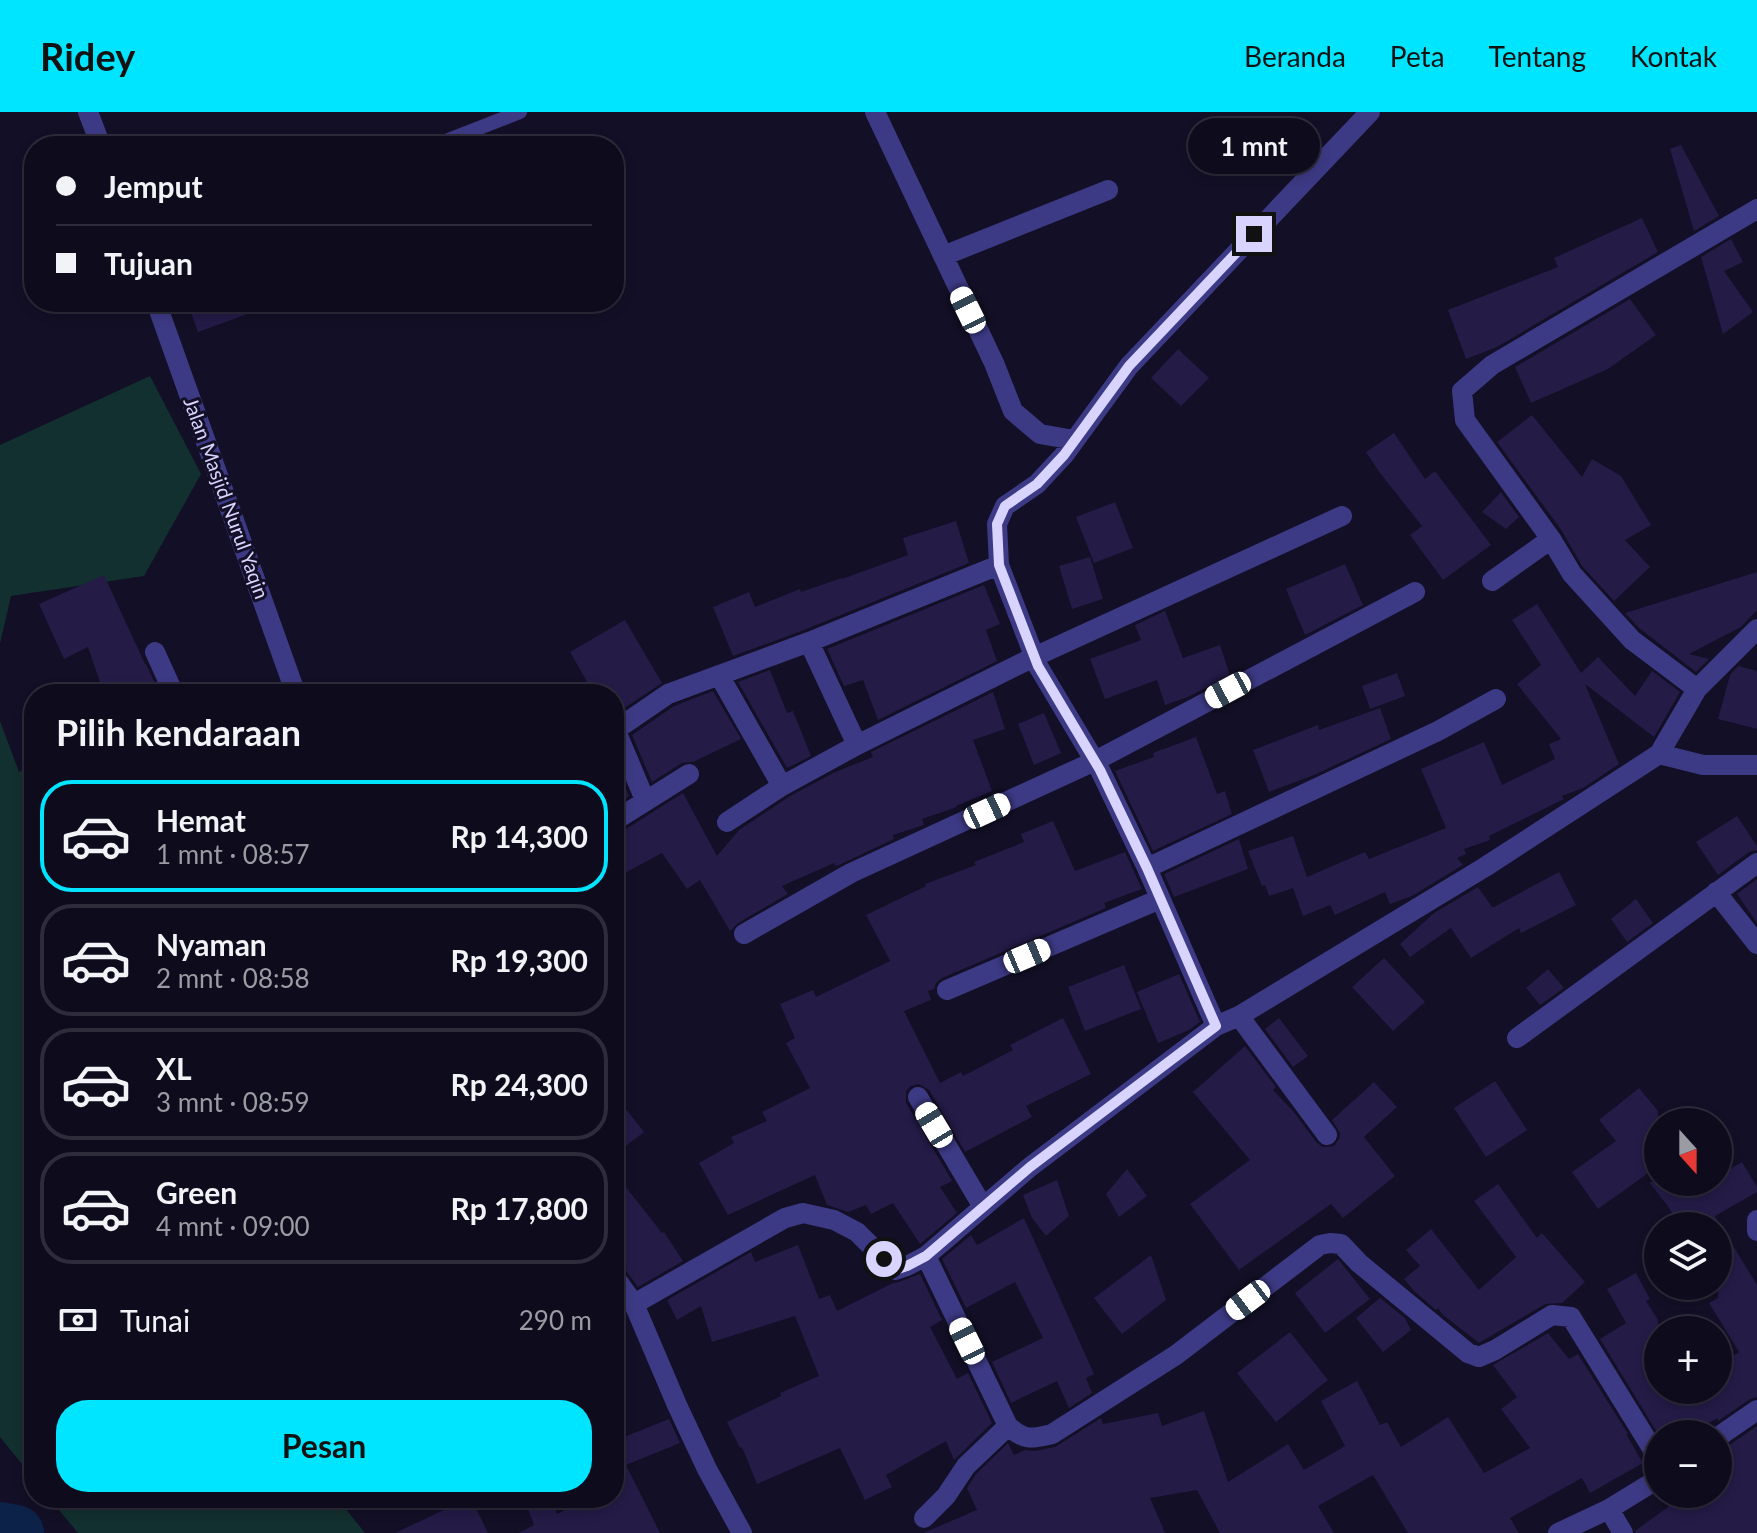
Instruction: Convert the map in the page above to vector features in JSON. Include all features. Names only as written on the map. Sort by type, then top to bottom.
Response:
[{"type":"street","points":[[88,112],[97,136]]},
{"type":"street","points":[[875,112],[994,363],[1013,411],[1040,434],[1074,440]]},
{"type":"street","points":[[1216,1026],[1147,868],[1095,761],[1034,657],[999,565],[997,524],[1005,506],[1037,484],[1064,455],[1129,366],[1370,112]]},
{"type":"street","points":[[943,256],[1108,190]]},
{"type":"street","points":[[1697,689],[1632,640],[1572,574],[1551,539],[1465,420],[1462,391],[1492,365],[1757,209]]},
{"type":"street","name":"Jalan Masjid Nurul Yaqin","points":[[160,312],[292,684]]},
{"type":"street","points":[[727,822],[782,786],[857,745],[1034,657],[1342,516]]},
{"type":"street","points":[[1492,581],[1551,539]]},
{"type":"street","points":[[624,725],[668,694],[809,642],[999,565]]},
{"type":"street","points":[[744,934],[851,873],[1095,761],[1415,592]]},
{"type":"street","points":[[634,1304],[785,1218],[803,1213],[834,1220],[857,1232],[895,1270],[926,1256],[1030,1167],[1216,1026],[1239,1016],[1485,867],[1659,754],[1697,689],[1757,629]]},
{"type":"street","points":[[809,642],[857,745]]},
{"type":"street","points":[[155,652],[169,684]]},
{"type":"street","points":[[719,675],[782,786]]},
{"type":"street","points":[[1147,868],[1438,731],[1496,699]]},
{"type":"street","points":[[624,752],[645,800]]},
{"type":"street","points":[[1659,754],[1703,765],[1757,765]]},
{"type":"street","points":[[624,814],[689,774]]},
{"type":"street","points":[[1517,1038],[1757,863]]},
{"type":"street","points":[[1716,892],[1757,944]]},
{"type":"street","points":[[947,990],[1160,899]]},
{"type":"street","points":[[1239,1016],[1327,1135]]},
{"type":"street","points":[[918,1097],[983,1207]]},
{"type":"street","points":[[1757,1220],[1757,1231]]},
{"type":"street","points":[[926,1256],[1008,1426],[1019,1436],[1032,1439],[1052,1434],[1176,1355],[1320,1245],[1330,1243],[1341,1244],[1359,1263],[1468,1353],[1479,1357],[1552,1315],[1571,1317],[1644,1435]]},
{"type":"street","points":[[624,1290],[634,1304],[707,1469],[742,1533]]},
{"type":"street","points":[[1732,1427],[1757,1410]]},
{"type":"street","points":[[924,1518],[946,1496],[966,1466],[1008,1426]]},
{"type":"street","points":[[1558,1533],[1609,1509],[1644,1488]]},
{"type":"street","points":[[1609,1509],[1623,1533]]},
{"type":"lane","points":[[458,136],[520,112]]},
{"type":"green space","points":[[150,376],[201,474],[144,576],[11,596],[0,644],[0,445]]},
{"type":"green space","points":[[0,721],[19,772],[24,769],[24,1467],[0,1437]]},
{"type":"green space","points":[[57,1508],[345,1508],[365,1533],[78,1533]]},
{"type":"building","points":[[1681,145],[1719,216],[1694,231],[1670,149]]},
{"type":"building","points":[[1642,218],[1658,252],[1497,347],[1466,359],[1448,310],[1558,267],[1554,258]]},
{"type":"building","points":[[1731,239],[1743,262],[1724,271],[1753,312],[1723,334],[1701,257]]},
{"type":"building","points":[[1630,299],[1656,335],[1608,369],[1531,403],[1515,367]]},
{"type":"building","points":[[191,312],[254,312],[198,332]]},
{"type":"building","points":[[1178,349],[1209,378],[1181,406],[1151,378]]},
{"type":"building","points":[[1532,415],[1582,477],[1592,459],[1621,476],[1651,525],[1625,540],[1650,567],[1614,601],[1582,566],[1562,531],[1497,442]]},
{"type":"building","points":[[1394,433],[1425,479],[1435,471],[1491,545],[1443,580],[1410,535],[1422,526],[1366,452]]},
{"type":"building","points":[[1501,492],[1519,517],[1506,529],[1482,512]]},
{"type":"building","points":[[1115,502],[1133,548],[1094,563],[1076,517]]},
{"type":"building","points":[[956,521],[969,563],[733,656],[713,607],[749,592],[755,607],[800,589],[801,592],[842,579],[908,555],[903,538]]},
{"type":"building","points":[[1090,557],[1103,599],[1072,609],[1059,566]]},
{"type":"building","points":[[1345,564],[1363,605],[1305,635],[1286,589]]},
{"type":"building","points":[[1757,572],[1757,610],[1741,627],[1689,654],[1709,659],[1696,672],[1639,628],[1625,613]]},
{"type":"building","points":[[104,575],[155,684],[101,684],[88,647],[64,659],[39,604]]},
{"type":"building","points":[[984,585],[1000,624],[986,630],[997,661],[878,720],[863,680],[844,686],[827,649]]},
{"type":"building","points":[[1537,604],[1581,673],[1598,657],[1635,696],[1652,671],[1680,692],[1654,737],[1585,684],[1619,764],[1583,788],[1562,796],[1564,799],[1489,836],[1490,840],[1464,849],[1466,854],[1457,858],[1463,865],[1412,896],[1390,904],[1385,892],[1335,915],[1330,905],[1303,916],[1293,888],[1269,896],[1248,851],[1293,836],[1307,877],[1365,852],[1369,859],[1446,828],[1421,769],[1484,742],[1502,785],[1555,759],[1549,744],[1561,739],[1517,684],[1541,665],[1512,620]]},
{"type":"building","points":[[1165,611],[1183,658],[1220,645],[1230,675],[1165,705],[1157,680],[1105,699],[1090,659],[1141,640],[1135,625]]},
{"type":"building","points":[[625,620],[662,683],[624,708],[624,684],[588,684],[570,652]]},
{"type":"building","points":[[1738,666],[1757,671],[1757,729],[1718,719],[1730,675]]},
{"type":"building","points":[[770,670],[787,713],[793,711],[811,756],[787,768],[738,682]]},
{"type":"building","points":[[1397,673],[1405,696],[1370,709],[1362,686]]},
{"type":"building","points":[[713,691],[741,739],[693,762],[682,763],[652,782],[632,735],[674,706]]},
{"type":"building","points":[[993,692],[1005,729],[973,740],[992,791],[922,819],[924,825],[893,835],[894,839],[839,865],[835,866],[834,863],[782,886],[788,894],[738,923],[730,931],[700,880],[687,889],[662,853],[624,874],[624,830],[683,793],[717,856],[739,830],[790,796],[833,773],[873,757],[871,752]]},
{"type":"building","points":[[1380,708],[1391,739],[1269,792],[1253,750],[1318,725],[1319,730]]},
{"type":"building","points":[[1044,713],[1061,753],[1034,765],[1018,724]]},
{"type":"building","points":[[1196,737],[1217,794],[1225,791],[1232,814],[1153,851],[1115,771]]},
{"type":"building","points":[[1737,816],[1757,850],[1749,852],[1718,875],[1696,842]]},
{"type":"building","points":[[1053,821],[1075,871],[1125,852],[1142,889],[1104,903],[1106,908],[942,978],[934,989],[928,991],[931,1000],[904,1011],[940,1083],[961,1072],[963,1076],[1013,1050],[1010,1045],[1063,1018],[1091,1074],[1026,1106],[1032,1117],[965,1152],[929,1090],[919,1084],[911,1086],[906,1091],[906,1103],[952,1181],[940,1187],[957,1213],[920,1244],[893,1203],[871,1214],[866,1205],[848,1212],[827,1205],[815,1175],[728,1215],[699,1163],[734,1143],[731,1137],[767,1121],[762,1112],[810,1088],[786,1043],[795,1038],[780,1004],[813,990],[816,997],[890,961],[866,915],[925,884],[976,865],[974,862],[1024,842],[1021,834]]},
{"type":"building","points":[[1239,839],[1248,869],[1174,897],[1164,874]]},
{"type":"building","points":[[1559,872],[1576,905],[1521,933],[1519,928],[1471,958],[1451,928],[1410,957],[1400,944],[1434,913],[1478,887],[1494,907]]},
{"type":"building","points":[[1757,879],[1757,923],[1737,894]]},
{"type":"building","points":[[1636,899],[1653,923],[1627,942],[1611,919]]},
{"type":"building","points":[[1384,958],[1425,1002],[1393,1031],[1352,987]]},
{"type":"building","points":[[1124,965],[1141,1009],[1085,1031],[1068,987]]},
{"type":"building","points":[[1548,969],[1564,988],[1540,1005],[1526,988]]},
{"type":"building","points":[[1179,974],[1200,1022],[1158,1043],[1137,992]]},
{"type":"building","points":[[1279,1018],[1308,1056],[1293,1067],[1265,1029]]},
{"type":"building","points":[[1245,1046],[1276,1087],[1273,1090],[1323,1147],[1334,1146],[1339,1139],[1340,1133],[1332,1120],[1374,1082],[1397,1107],[1364,1137],[1395,1176],[1343,1218],[1331,1204],[1239,1270],[1190,1204],[1250,1160],[1193,1092]]},
{"type":"building","points":[[1495,1081],[1527,1130],[1486,1157],[1454,1108]]},
{"type":"building","points":[[1639,1088],[1656,1108],[1644,1108],[1644,1176],[1598,1209],[1572,1172],[1616,1141],[1599,1120]]},
{"type":"building","points":[[624,1107],[644,1132],[624,1147]]},
{"type":"building","points":[[1742,1162],[1757,1192],[1722,1212],[1671,1212],[1660,1196],[1732,1196],[1732,1168]]},
{"type":"building","points":[[1127,1169],[1147,1196],[1119,1217],[1106,1194]]},
{"type":"building","points":[[1057,1180],[1069,1216],[1046,1236],[1032,1218],[1023,1195]]},
{"type":"building","points":[[1498,1184],[1537,1238],[1542,1233],[1585,1282],[1562,1303],[1545,1304],[1479,1343],[1438,1308],[1436,1310],[1404,1279],[1420,1266],[1406,1250],[1431,1229],[1479,1290],[1516,1257],[1474,1201]]},
{"type":"building","points":[[624,1185],[664,1232],[683,1261],[638,1287],[624,1268]]},
{"type":"building","points":[[1024,1218],[1094,1374],[1086,1378],[1092,1393],[1069,1408],[1057,1381],[1011,1403],[992,1362],[1043,1338],[1015,1282],[966,1308],[942,1259],[971,1235],[977,1245]]},
{"type":"building","points":[[1732,1244],[1757,1285],[1757,1397],[1719,1420],[1649,1420],[1600,1339],[1626,1323],[1607,1289],[1636,1273],[1644,1288],[1644,1300],[1648,1300],[1655,1316],[1644,1316],[1644,1404],[1732,1404],[1732,1357],[1739,1352],[1732,1341],[1732,1316],[1717,1316],[1709,1303],[1732,1300]]},
{"type":"building","points":[[798,1245],[819,1299],[830,1295],[837,1311],[893,1283],[920,1274],[942,1320],[930,1327],[957,1379],[968,1373],[992,1423],[954,1460],[946,1441],[886,1475],[892,1487],[865,1500],[840,1448],[757,1484],[742,1447],[727,1422],[819,1376],[795,1316],[712,1342],[701,1306],[677,1320],[667,1300],[751,1252],[755,1262]]},
{"type":"building","points":[[1151,1255],[1166,1300],[1122,1334],[1094,1298]]},
{"type":"building","points":[[1338,1259],[1370,1299],[1325,1333],[1295,1293]]},
{"type":"building","points":[[1380,1298],[1405,1318],[1411,1330],[1383,1352],[1356,1318]]},
{"type":"building","points":[[1290,1332],[1328,1380],[1276,1422],[1237,1373]]},
{"type":"building","points":[[1548,1333],[1569,1359],[1578,1354],[1643,1463],[1590,1493],[1582,1478],[1510,1518],[1519,1533],[1408,1533],[1373,1475],[1318,1506],[1334,1533],[1220,1533],[1197,1490],[1150,1498],[1165,1533],[923,1533],[977,1510],[967,1488],[976,1474],[1008,1443],[1014,1455],[1025,1450],[1055,1447],[1101,1418],[1103,1424],[1158,1413],[1162,1426],[1204,1411],[1228,1482],[1288,1444],[1304,1470],[1345,1446],[1321,1401],[1357,1381],[1380,1425],[1387,1422],[1401,1447],[1448,1417],[1484,1473],[1530,1448],[1501,1409],[1517,1397],[1493,1365]]},
{"type":"building","points":[[669,1419],[680,1443],[626,1465],[660,1533],[519,1533],[534,1525],[528,1508],[555,1508],[557,1514],[569,1508],[624,1508],[624,1437]]},
{"type":"building","points":[[1757,1426],[1757,1533],[1636,1533],[1667,1508],[1732,1508],[1732,1443]]},
{"type":"building","points":[[448,1508],[476,1508],[488,1533],[395,1533]]},
{"type":"waterway","points":[[0,1530],[16,1533]]},
{"type":"route","points":[[884,1259],[895,1270],[926,1256],[1030,1167],[1216,1026],[1100,770],[1038,666],[999,565],[997,524],[1005,506],[1037,484],[1064,455],[1129,366],[1254,234]]}]
